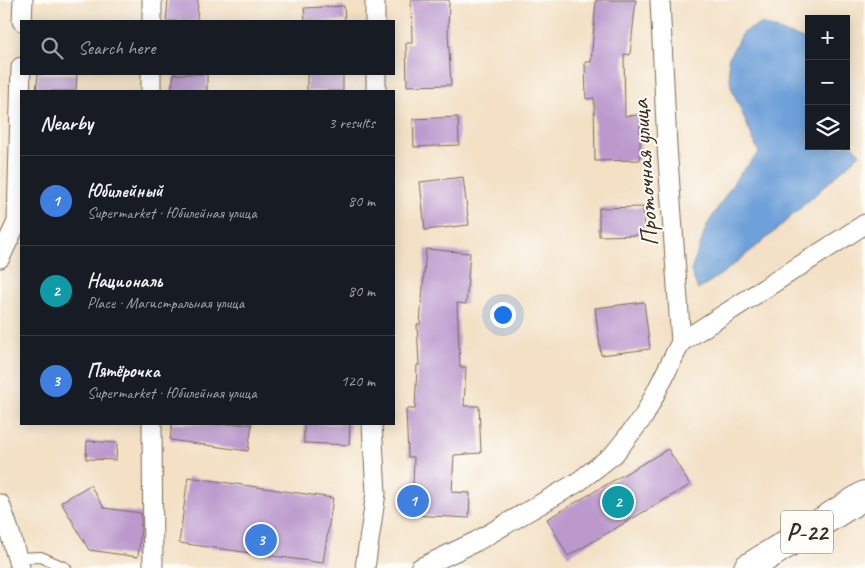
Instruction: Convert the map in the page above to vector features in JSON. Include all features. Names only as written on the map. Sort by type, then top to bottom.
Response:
[{"type":"highway","name":"Р-22","points":[[748,568],[865,495]]},
{"type":"street","points":[[22,20],[23,0]]},
{"type":"street","points":[[152,0],[152,20]]},
{"type":"street","points":[[375,0],[375,20]]},
{"type":"street","name":"Проточная улица","points":[[660,0],[667,146],[681,342]]},
{"type":"street","points":[[20,90],[21,75]]},
{"type":"street","points":[[151,75],[151,90]]},
{"type":"street","points":[[376,75],[376,90]]},
{"type":"street","points":[[0,258],[17,222],[20,106]]},
{"type":"street","points":[[420,568],[477,541],[578,482],[614,454],[644,416],[681,342],[865,224]]},
{"type":"street","points":[[152,425],[153,568]]},
{"type":"street","points":[[365,568],[376,493],[372,425]]},
{"type":"street","points":[[0,504],[19,563]]},
{"type":"lane","points":[[19,563],[41,558],[66,568]]},
{"type":"water","points":[[761,24],[805,40],[805,150],[850,150],[850,140],[860,154],[773,233],[727,270],[698,290],[691,271],[707,225],[738,176],[759,153],[731,87],[728,59],[742,33]]},
{"type":"building","points":[[168,0],[198,0],[197,20],[166,20]]},
{"type":"building","points":[[411,0],[449,0],[448,33],[451,85],[407,86],[406,43],[412,43]]},
{"type":"building","points":[[596,0],[636,0],[630,55],[624,54],[625,116],[640,115],[640,160],[595,161],[594,98],[586,99],[585,62],[591,62]]},
{"type":"building","points":[[344,6],[345,20],[305,20],[304,8]]},
{"type":"building","points":[[38,75],[77,75],[76,90],[36,90]]},
{"type":"building","points":[[174,75],[207,75],[207,90],[171,90]]},
{"type":"building","points":[[307,75],[343,75],[343,90],[307,90]]},
{"type":"building","points":[[458,117],[459,145],[414,147],[413,119]]},
{"type":"building","points":[[463,177],[469,225],[425,230],[420,182]]},
{"type":"building","points":[[643,207],[644,235],[599,236],[599,208]]},
{"type":"building","points":[[426,249],[470,253],[466,304],[457,303],[460,367],[466,367],[464,406],[479,406],[481,453],[454,455],[452,492],[470,493],[469,518],[412,515],[414,457],[408,457],[406,409],[415,409],[417,365],[419,365],[417,324],[420,324]]},
{"type":"building","points":[[644,302],[650,349],[601,355],[595,308]]},
{"type":"building","points":[[172,425],[252,425],[248,451],[170,440]]},
{"type":"building","points":[[304,425],[350,425],[349,445],[304,443]]},
{"type":"building","points":[[87,441],[117,443],[116,460],[86,459]]},
{"type":"building","points":[[668,449],[690,485],[568,556],[547,519]]},
{"type":"building","points":[[188,477],[333,498],[323,563],[179,543]]},
{"type":"building","points":[[90,485],[104,508],[141,513],[138,557],[89,550],[61,502]]},
{"type":"place","name":"Юбилейный","points":[[413,501]]},
{"type":"place","name":"Националь","points":[[618,502]]},
{"type":"place","name":"Пятёрочка","points":[[261,540]]}]
